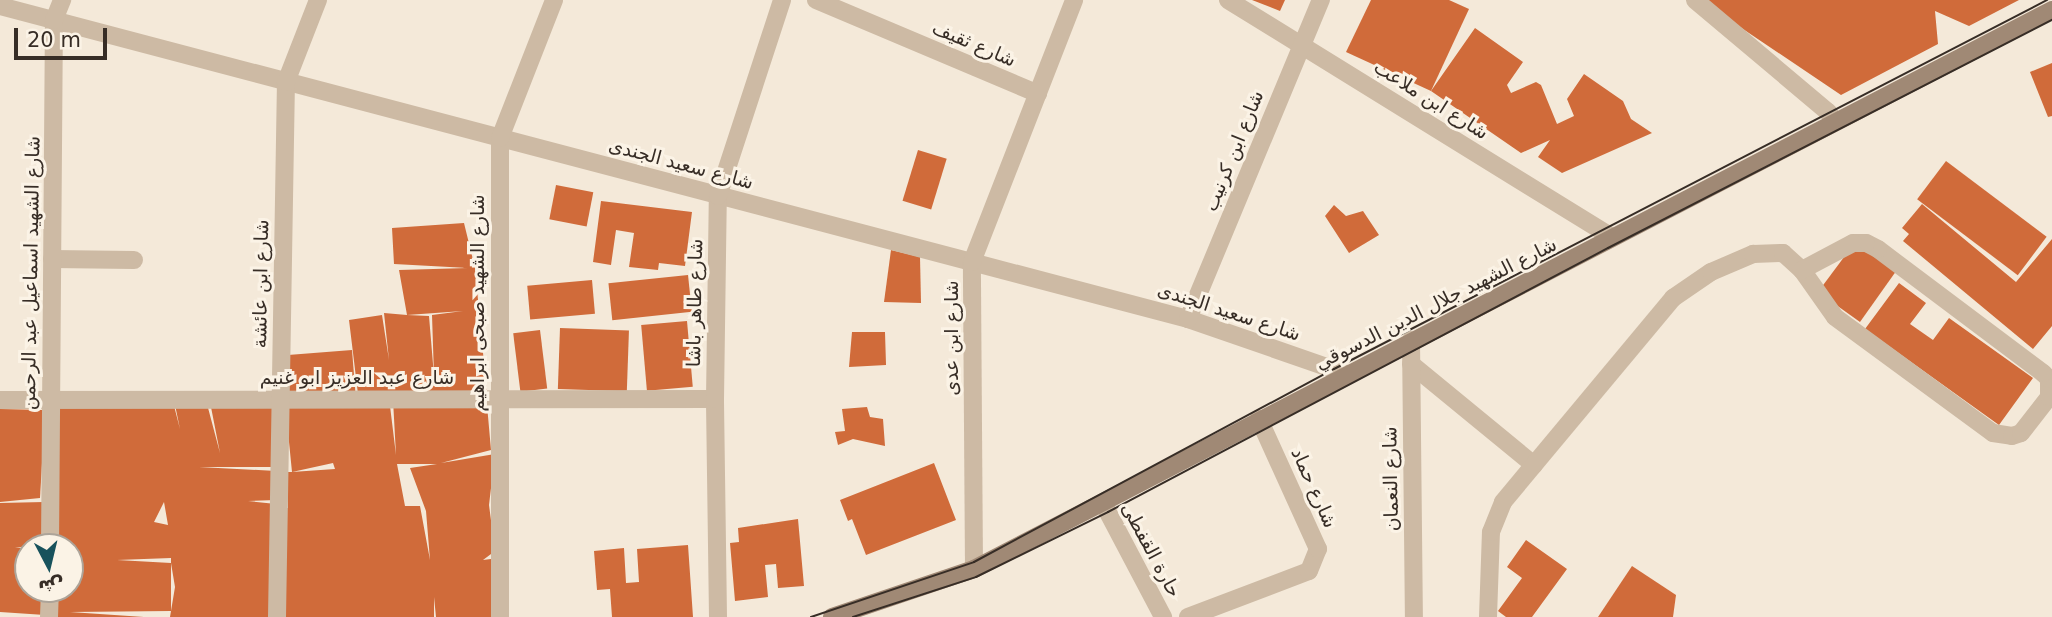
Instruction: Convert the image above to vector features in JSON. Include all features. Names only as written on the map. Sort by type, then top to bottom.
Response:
[{"type":"main road","name":"شارع الشهيد جلال الدين الدسوقي","points":[[841,616],[974,569],[1410,340],[2052,10]]},
{"type":"street","name":"شارع الشهيد اسماعيل عبد الرحمن","points":[[50,533],[54,20],[62,0]]},
{"type":"street","name":"شارع ابن عائشة","points":[[277,617],[286,82],[318,0]]},
{"type":"street","name":"شارع الشهيد صبحى ابراهيم","points":[[500,617],[500,138],[554,0]]},
{"type":"street","name":"شارع طاهر باشا","points":[[718,617],[715,399],[718,195],[782,0]]},
{"type":"street","name":"شارع ثقيف","points":[[816,0],[1038,94]]},
{"type":"street","name":"شارع ابن عدى","points":[[974,569],[972,262],[1074,0]]},
{"type":"street","name":"شارع ابن ملاعب","points":[[1228,0],[1611,237]]},
{"type":"street","name":"شارع ابن كرنيب","points":[[1188,319],[1321,0]]},
{"type":"street","points":[[1695,0],[1828,112],[1835,121]]},
{"type":"street","name":"شارع سعيد الجندى","points":[[0,6],[1188,319],[1347,374]]},
{"type":"street","points":[[1488,617],[1491,532],[1503,502],[1673,298],[1711,272],[1753,254],[1783,253],[1802,270],[1835,317],[1993,433],[2002,436],[2021,433],[2049,397],[2049,379],[2043,373],[1866,243],[1853,243],[1802,270]]},
{"type":"street","points":[[52,258],[134,260]]},
{"type":"street","name":"شارع النعمان","points":[[1410,340],[1413,617]]},
{"type":"street","points":[[1411,364],[1534,465]]},
{"type":"street","name":"شارع عبد العزيز ابو غنيم","points":[[0,400],[715,399]]},
{"type":"street","name":"شارع حماد","points":[[1188,617],[1309,571],[1318,549],[1259,419]]},
{"type":"street","name":"حارة القفطى","points":[[1103,503],[1163,617]]},
{"type":"building","points":[[1252,0],[1285,0],[1280,11]]},
{"type":"building","points":[[1371,0],[1449,0],[1469,9],[1431,91],[1346,52]]},
{"type":"building","points":[[1700,0],[2019,0],[1969,26],[1935,11],[1938,44],[1841,95]]},
{"type":"building","points":[[1475,28],[1523,62],[1507,85],[1511,93],[1536,82],[1541,85],[1557,124],[1574,116],[1567,99],[1584,74],[1623,101],[1631,119],[1652,133],[1562,173],[1538,157],[1550,140],[1521,153],[1431,91]]},
{"type":"building","points":[[2052,63],[2052,116],[2048,117],[2030,72]]},
{"type":"building","points":[[918,150],[947,159],[931,209],[903,201]]},
{"type":"building","points":[[1946,161],[2047,237],[2018,275],[1917,199]]},
{"type":"building","points":[[556,185],[593,192],[587,227],[549,219]]},
{"type":"building","points":[[601,201],[692,212],[685,266],[659,263],[658,270],[629,267],[634,233],[616,230],[611,265],[593,262]]},
{"type":"building","points":[[1922,204],[2016,282],[2052,239],[2052,326],[2033,349],[1903,241],[1909,234],[1902,228]]},
{"type":"building","points":[[1334,205],[1346,216],[1363,211],[1379,235],[1349,253],[1325,216]]},
{"type":"building","points":[[464,223],[475,268],[487,395],[358,394],[349,320],[382,315],[389,360],[384,313],[407,315],[399,270],[468,268],[394,264],[392,228]],"holes":[[[463,311],[432,315],[434,376],[429,316],[407,315]]]},
{"type":"building","points":[[1853,245],[1899,267],[1860,322],[1818,292]]},
{"type":"building","points":[[891,250],[920,257],[921,303],[884,302]]},
{"type":"building","points":[[688,275],[692,312],[612,320],[608,283]]},
{"type":"building","points":[[592,280],[595,314],[530,320],[527,286]]},
{"type":"building","points":[[1899,283],[1926,303],[1910,324],[1933,340],[1949,318],[2033,378],[1999,425],[1865,329]]},
{"type":"building","points":[[687,321],[693,387],[647,391],[641,325]]},
{"type":"building","points":[[560,328],[629,330],[627,391],[558,389]]},
{"type":"building","points":[[540,330],[547,389],[520,392],[513,333]]},
{"type":"building","points":[[852,332],[885,332],[886,365],[849,367]]},
{"type":"building","points":[[352,350],[356,400],[285,400],[288,355]]},
{"type":"building","points":[[174,400],[207,404],[220,453],[210,402],[277,404],[276,467],[199,467],[276,471],[276,500],[248,501],[276,504],[273,617],[170,617],[171,611],[70,612],[144,617],[55,617],[55,603],[84,603],[84,533],[54,533],[53,402],[173,402],[180,429]],"holes":[[[164,502],[168,525],[154,522]],[[171,558],[171,563],[117,560]],[[171,563],[175,587],[171,611]]]},
{"type":"building","points":[[393,400],[487,405],[491,450],[441,463],[495,454],[489,505],[495,551],[483,560],[491,559],[497,617],[436,617],[434,597],[434,617],[280,617],[283,508],[288,508],[287,472],[292,472],[285,402],[390,406],[396,455]],"holes":[[[333,463],[335,469],[292,472]],[[397,464],[437,464],[410,468],[426,511],[430,560],[420,506],[405,506]]]},
{"type":"building","points":[[867,407],[870,417],[883,419],[885,446],[853,439],[838,445],[835,432],[845,431],[842,409]]},
{"type":"building","points":[[0,409],[45,410],[40,498],[0,502]]},
{"type":"building","points":[[934,463],[956,520],[866,555],[852,519],[848,521],[840,500]]},
{"type":"building","points":[[44,502],[49,533],[14,533],[14,603],[47,603],[45,615],[0,612],[0,503]]},
{"type":"building","points":[[798,519],[804,586],[778,588],[776,564],[765,565],[768,597],[735,601],[730,543],[739,542],[738,528]]},
{"type":"building","points":[[1526,540],[1567,569],[1532,617],[1506,617],[1498,611],[1522,578],[1507,567]]},
{"type":"building","points":[[688,545],[693,617],[612,617],[610,589],[597,590],[594,551],[624,548],[626,583],[639,582],[637,549]]},
{"type":"building","points":[[1632,566],[1676,595],[1673,617],[1598,617]]},
{"type":"tram line","points":[[811,617],[974,562],[1334,369],[2047,0]]},
{"type":"tram line","points":[[853,617],[976,577],[1108,512],[1608,248],[2052,20]]}]
